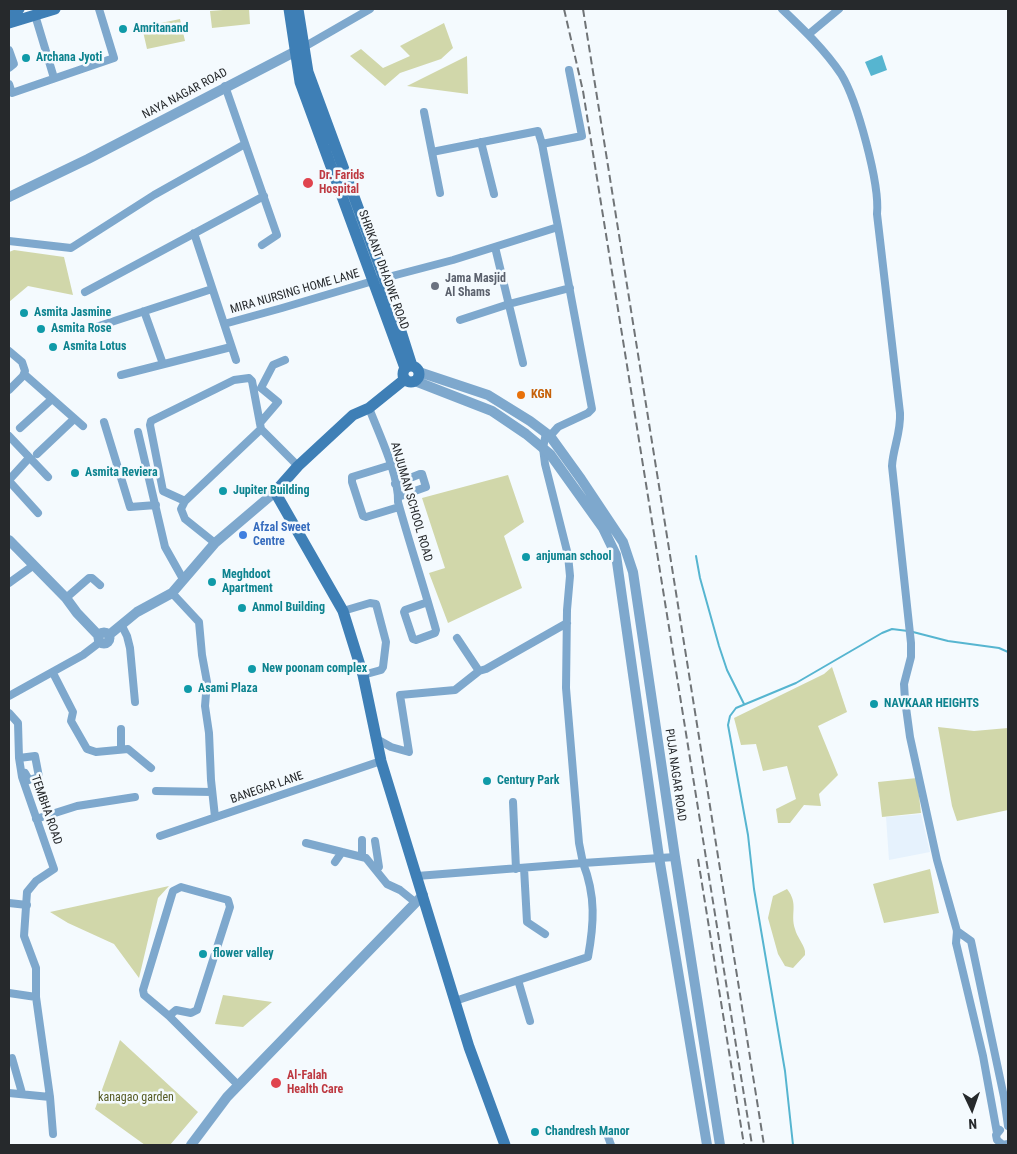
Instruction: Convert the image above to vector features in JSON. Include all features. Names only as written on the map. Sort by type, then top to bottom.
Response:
[{"type":"main road","points":[[9,12],[19,9]]},
{"type":"main road","points":[[9,23],[55,9]]},
{"type":"main road","name":"SHRIKANT DHADWE ROAD","points":[[288,9],[299,49]]},
{"type":"main road","name":"SHRIKANT DHADWE ROAD","points":[[298,9],[300,82],[378,280],[411,373]]},
{"type":"main road","points":[[411,373],[369,408],[353,415],[298,466],[276,492],[343,611],[363,675],[381,760],[417,876],[419,898],[469,1047],[505,1145]]},
{"type":"street","points":[[9,84],[12,93],[114,58],[99,9]]},
{"type":"street","name":"NAYA NAGAR ROAD","points":[[9,197],[88,159],[299,49],[370,9]]},
{"type":"street","points":[[782,9],[809,34],[841,75],[855,106],[868,151],[878,204],[877,214],[900,413],[900,428],[892,454],[892,466],[912,649],[904,684],[910,737],[937,860],[957,931],[956,943],[983,1056],[997,1140],[1003,1144]]},
{"type":"street","points":[[809,34],[839,9]]},
{"type":"street","points":[[35,15],[54,78]]},
{"type":"street","points":[[9,50],[14,64],[9,68]]},
{"type":"street","points":[[542,144],[582,136],[569,70]]},
{"type":"street","points":[[225,86],[277,235],[262,245]]},
{"type":"street","points":[[424,112],[440,193]]},
{"type":"street","points":[[432,152],[538,131],[592,408],[588,413],[558,427],[548,434],[543,448],[545,464],[568,555],[570,576],[566,688],[579,843],[593,900],[593,927],[588,958],[455,1001]]},
{"type":"street","points":[[481,142],[494,194]]},
{"type":"street","points":[[9,241],[71,248],[154,195],[245,144]]},
{"type":"street","points":[[85,292],[264,196]]},
{"type":"street","name":"MIRA NURSING HOME LANE","points":[[224,324],[558,228]]},
{"type":"street","points":[[194,233],[236,360]]},
{"type":"street","points":[[495,247],[523,363]]},
{"type":"street","points":[[460,320],[509,304],[570,288]]},
{"type":"street","points":[[96,327],[212,289]]},
{"type":"street","points":[[144,311],[163,364]]},
{"type":"street","points":[[121,375],[231,347]]},
{"type":"street","points":[[9,351],[25,366],[24,374],[9,390]]},
{"type":"street","points":[[214,543],[185,519],[181,509],[185,500],[260,426],[278,402],[262,391],[261,388],[274,365],[285,360]]},
{"type":"street","points":[[411,373],[492,411],[543,448],[558,463],[603,528],[616,555],[659,858],[707,1145]]},
{"type":"street","name":"PUJA NAGAR ROAD","points":[[411,373],[488,395],[548,434],[581,478],[623,542],[631,566],[720,1145]]},
{"type":"street","points":[[24,374],[83,426]]},
{"type":"street","points":[[185,500],[163,491],[150,425],[151,421],[234,380],[249,378],[252,381],[260,426],[298,466]]},
{"type":"street","points":[[20,428],[52,399]]},
{"type":"street","name":"ANJUMAN SCHOOL ROAD","points":[[369,408],[391,465],[399,507],[428,602],[436,630],[435,633],[416,640],[413,639],[404,612],[428,602]]},
{"type":"street","points":[[38,513],[9,481],[74,418]]},
{"type":"street","points":[[104,422],[130,507],[156,505]]},
{"type":"street","points":[[138,432],[165,547],[183,580]]},
{"type":"street","points":[[9,436],[33,456],[48,477]]},
{"type":"street","points":[[391,465],[352,477],[352,482],[363,516],[366,517],[399,507]]},
{"type":"street","points":[[395,484],[420,474],[422,474],[426,484],[426,486],[398,497]]},
{"type":"street","points":[[9,696],[84,655],[138,612],[172,593],[214,543],[276,492]]},
{"type":"street","points":[[9,540],[103,638]]},
{"type":"street","points":[[9,583],[34,565]]},
{"type":"street","points":[[618,568],[631,566]]},
{"type":"street","points":[[66,598],[89,578],[92,578],[100,586]]},
{"type":"street","points":[[172,593],[199,622],[207,682],[205,706],[209,733],[215,817]]},
{"type":"street","points":[[343,611],[370,603],[376,604],[386,642],[383,667],[381,670],[363,675]]},
{"type":"street","points":[[375,738],[391,747],[409,752],[400,695],[455,690],[479,671],[486,670],[567,623]]},
{"type":"street","points":[[122,626],[130,648],[135,702]]},
{"type":"street","points":[[457,638],[479,671]]},
{"type":"street","points":[[53,673],[73,712],[72,722],[87,749],[96,752],[128,749],[151,768]]},
{"type":"street","name":"TEMBHA ROAD","points":[[9,713],[16,719],[19,727],[22,777],[54,869],[36,881],[27,892],[27,905]]},
{"type":"street","points":[[121,730],[121,749]]},
{"type":"street","name":"BANEGAR LANE","points":[[160,836],[381,760]]},
{"type":"street","points":[[156,790],[212,792]]},
{"type":"street","points":[[36,819],[77,806],[135,797]]},
{"type":"street","points":[[513,802],[528,922],[545,934]]},
{"type":"street","points":[[362,840],[362,857]]},
{"type":"street","points":[[375,841],[379,870]]},
{"type":"street","points":[[191,1145],[227,1096],[419,898],[387,884],[379,870],[370,861],[362,857],[306,843]]},
{"type":"street","points":[[335,862],[342,852]]},
{"type":"street","points":[[417,876],[675,857]]},
{"type":"street","points":[[169,1016],[176,1010],[192,1012],[197,1010],[230,907],[228,900],[181,887],[173,891],[143,990],[146,997],[169,1016],[238,1085]]},
{"type":"street","points":[[9,903],[27,905],[24,936],[36,968],[36,997],[50,1097],[53,1134]]},
{"type":"street","points":[[957,931],[971,941],[1008,1126]]},
{"type":"street","points":[[961,969],[976,967]]},
{"type":"street","points":[[518,980],[530,1021]]},
{"type":"street","points":[[9,992],[36,997]]},
{"type":"street","points":[[983,1056],[995,1054]]},
{"type":"street","points":[[12,1058],[22,1093]]},
{"type":"street","points":[[9,1093],[50,1097]]},
{"type":"street","points":[[997,1133],[1001,1129],[1008,1130]]},
{"type":"street","points":[[606,1131],[611,1145]]},
{"type":"shaded area","points":[[921,814],[930,852],[889,860],[886,817]]},
{"type":"green space","points":[[249,9],[250,24],[212,28],[210,11]]},
{"type":"green space","points":[[180,19],[185,41],[147,49],[142,27]]},
{"type":"green space","points":[[444,23],[453,48],[441,59],[400,73],[385,86],[350,56],[361,49],[383,68],[410,56],[400,46]]},
{"type":"green space","points":[[467,56],[468,94],[407,86]]},
{"type":"green space","points":[[14,250],[64,257],[73,295],[28,286],[9,302],[9,252]]},
{"type":"green space","points":[[508,475],[524,522],[504,536],[522,588],[448,623],[429,573],[445,568],[422,498]]},
{"type":"green space","points":[[832,667],[847,712],[818,726],[838,775],[819,794],[821,806],[804,805],[790,823],[778,823],[776,809],[796,799],[787,766],[763,771],[756,744],[741,745],[734,718],[824,674]]},
{"type":"green space","points":[[938,727],[974,731],[1008,728],[1008,810],[957,821],[952,806]]},
{"type":"green space","points":[[917,778],[921,813],[882,817],[878,782]]},
{"type":"green space","points":[[930,869],[939,913],[884,923],[873,884]]},
{"type":"green space","points":[[169,886],[158,898],[139,978],[114,944],[68,923],[50,912]]},
{"type":"green space","points":[[787,889],[793,899],[795,929],[805,951],[805,955],[793,968],[785,966],[778,954],[768,918],[773,896]]},
{"type":"green space","points":[[223,995],[272,1002],[243,1027],[215,1024]]},
{"type":"green space","name":"kanagao garden","points":[[120,1040],[198,1112],[170,1145],[145,1145],[95,1109]]},
{"type":"water","points":[[882,55],[887,70],[871,76],[865,62]]},
{"type":"waterway","points":[[696,556],[700,578],[719,646],[727,670],[744,704]]},
{"type":"waterway","points":[[793,1145],[785,1071],[754,889],[748,835],[728,725],[730,716],[736,708],[796,683],[882,633],[892,629],[908,631]]},
{"type":"waterway","points":[[913,632],[948,641],[999,648],[1008,652]]},
{"type":"railway","points":[[564,9],[583,91],[752,1145]]},
{"type":"railway","points":[[583,9],[764,1145]]},
{"type":"railway","points":[[698,859],[744,1145]]},
{"type":"place","name":"Amritanand","points":[[123,29]]},
{"type":"place","name":"Archana Jyoti","points":[[26,58]]},
{"type":"place","name":"Dr. Farids Hospital","points":[[308,183]]},
{"type":"place","name":"Jama Masjid Al Shams","points":[[435,286]]},
{"type":"place","name":"Asmita Jasmine","points":[[24,313]]},
{"type":"place","name":"Asmita Rose","points":[[41,329]]},
{"type":"place","name":"Asmita Lotus","points":[[53,347]]},
{"type":"place","name":"KGN","points":[[521,395]]},
{"type":"place","name":"Asmita Reviera","points":[[75,473]]},
{"type":"place","name":"Jupiter Building","points":[[223,491]]},
{"type":"place","name":"Afzal Sweet Centre","points":[[243,535]]},
{"type":"place","name":"anjuman school","points":[[526,557]]},
{"type":"place","name":"Meghdoot Apartment","points":[[212,582]]},
{"type":"place","name":"Anmol Building","points":[[242,608]]},
{"type":"place","name":"New poonam complex","points":[[252,669]]},
{"type":"place","name":"Asami Plaza","points":[[188,689]]},
{"type":"place","name":"NAVKAAR HEIGHTS","points":[[874,704]]},
{"type":"place","name":"Century Park","points":[[487,781]]},
{"type":"place","name":"flower valley","points":[[203,954]]},
{"type":"place","name":"Al-Falah Health Care","points":[[276,1083]]},
{"type":"place","name":"Chandresh Manor","points":[[535,1132]]}]
